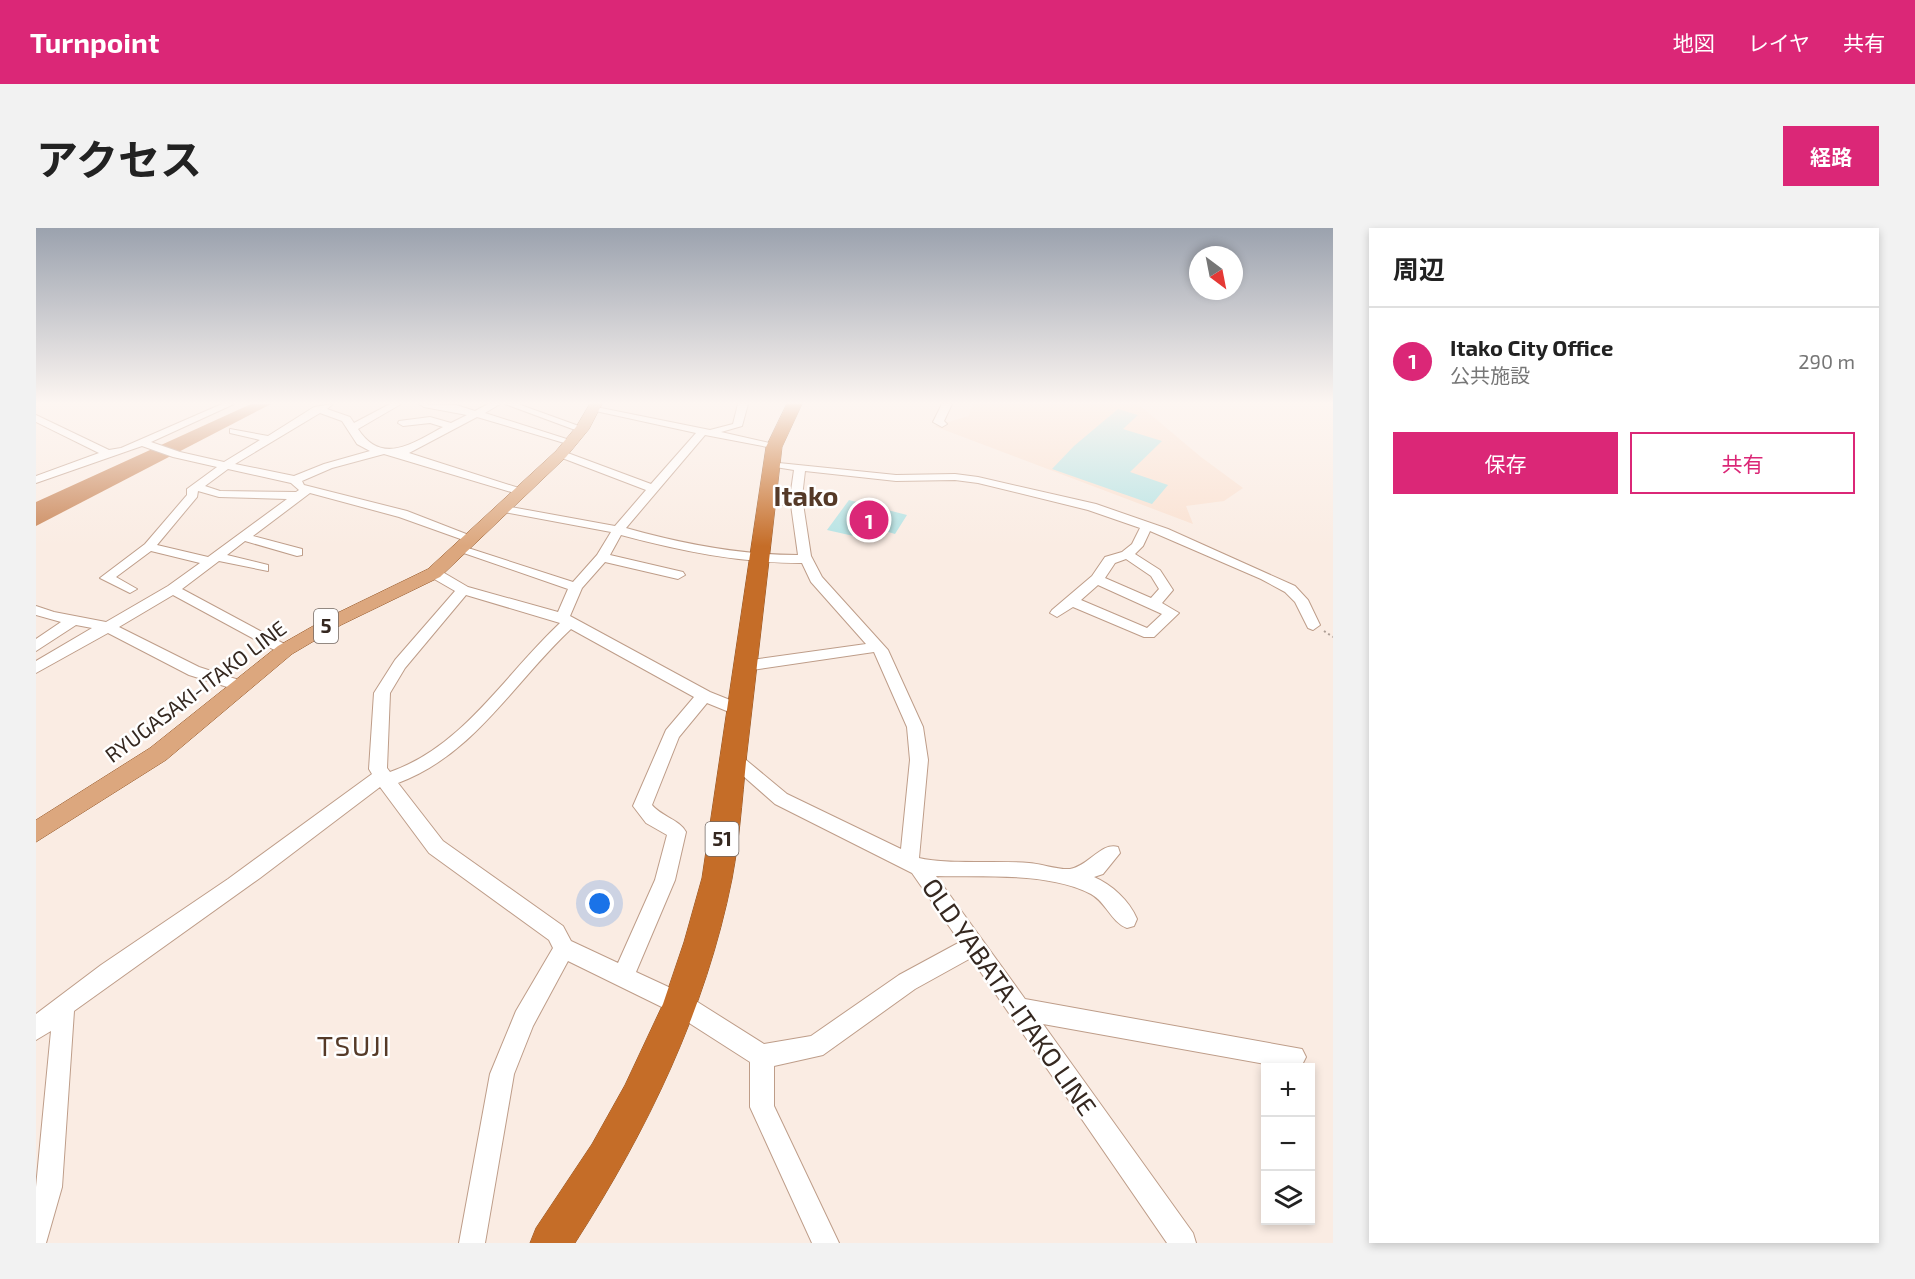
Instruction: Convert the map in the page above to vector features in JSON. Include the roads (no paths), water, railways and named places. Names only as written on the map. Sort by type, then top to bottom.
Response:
[{"type":"highway","name":"51","points":[[551,1243],[632,1109],[680,1004],[717,878],[768,500],[784,451]]},
{"type":"main road","name":"RYUGASAKI-ITAKO LINE","points":[[36,832],[158,754],[285,650],[334,621],[420,582],[434,573],[467,545],[561,451]]},
{"type":"street","points":[[36,480],[108,453],[120,451]]},
{"type":"street","points":[[166,451],[296,480],[328,466],[380,451]]},
{"type":"street","points":[[130,589],[107,578],[149,547],[193,495],[191,491],[248,451]]},
{"type":"street","points":[[383,451],[400,454],[520,492]]},
{"type":"street","points":[[400,454],[405,451]]},
{"type":"street","points":[[588,451],[654,489]]},
{"type":"street","points":[[36,1029],[63,1006],[236,885],[339,805],[383,778],[411,773],[464,738],[566,620],[576,587],[602,557],[618,530],[688,451]]},
{"type":"street","points":[[759,451],[782,460],[896,478],[955,477],[978,480],[1092,507],[1256,571],[1290,589],[1301,600],[1313,625]]},
{"type":"street","points":[[782,460],[797,502],[806,559],[816,579],[883,653],[915,727],[919,760],[914,865],[1032,872],[1071,877],[1101,889],[1127,919]]},
{"type":"street","points":[[296,480],[303,493]]},
{"type":"street","points":[[195,488],[219,494],[303,493],[403,514],[467,545],[576,587]]},
{"type":"street","points":[[36,668],[89,635],[108,627],[173,589],[303,493]]},
{"type":"street","points":[[768,500],[797,502]]},
{"type":"street","points":[[504,508],[618,530],[677,546],[759,559],[806,559]]},
{"type":"street","points":[[1057,613],[1096,579],[1110,561],[1128,555],[1137,546],[1146,527]]},
{"type":"street","points":[[244,537],[297,552]]},
{"type":"street","points":[[149,547],[263,568]]},
{"type":"street","points":[[1128,555],[1156,570],[1163,580],[1166,590],[1153,604]]},
{"type":"street","points":[[602,557],[678,575]]},
{"type":"street","points":[[434,573],[463,590],[566,620],[704,696],[739,710]]},
{"type":"street","points":[[1071,601],[1149,634],[1172,613],[1096,579]]},
{"type":"street","points":[[173,589],[285,650]]},
{"type":"street","points":[[463,590],[400,664],[382,693],[378,770],[436,847],[556,933],[564,948],[680,1004],[762,1056],[815,1047],[907,982],[975,945]]},
{"type":"street","points":[[36,610],[108,627],[194,670],[240,686]]},
{"type":"street","points":[[36,646],[75,620]]},
{"type":"street","points":[[745,666],[788,658],[878,647]]},
{"type":"street","points":[[623,977],[665,880],[677,832],[652,818],[642,806],[672,734],[704,696]]},
{"type":"street","name":"OLD YABATA-ITAKO LINE","points":[[734,760],[781,798],[914,865],[975,945],[1183,1243]]},
{"type":"street","points":[[1071,877],[1096,868],[1111,853]]},
{"type":"street","points":[[472,1243],[501,1074],[524,1019],[564,948]]},
{"type":"street","points":[[36,1236],[49,1187],[61,1060],[63,1006]]},
{"type":"street","points":[[1018,1009],[1294,1057]]},
{"type":"street","points":[[762,1056],[762,1107],[826,1243]]},
{"type":"place","name":"Itako City Office","points":[[869,520]]},
{"type":"district","name":"Itako","points":[[806,497]]},
{"type":"district","name":"TSUJI","points":[[354,1046]]}]
